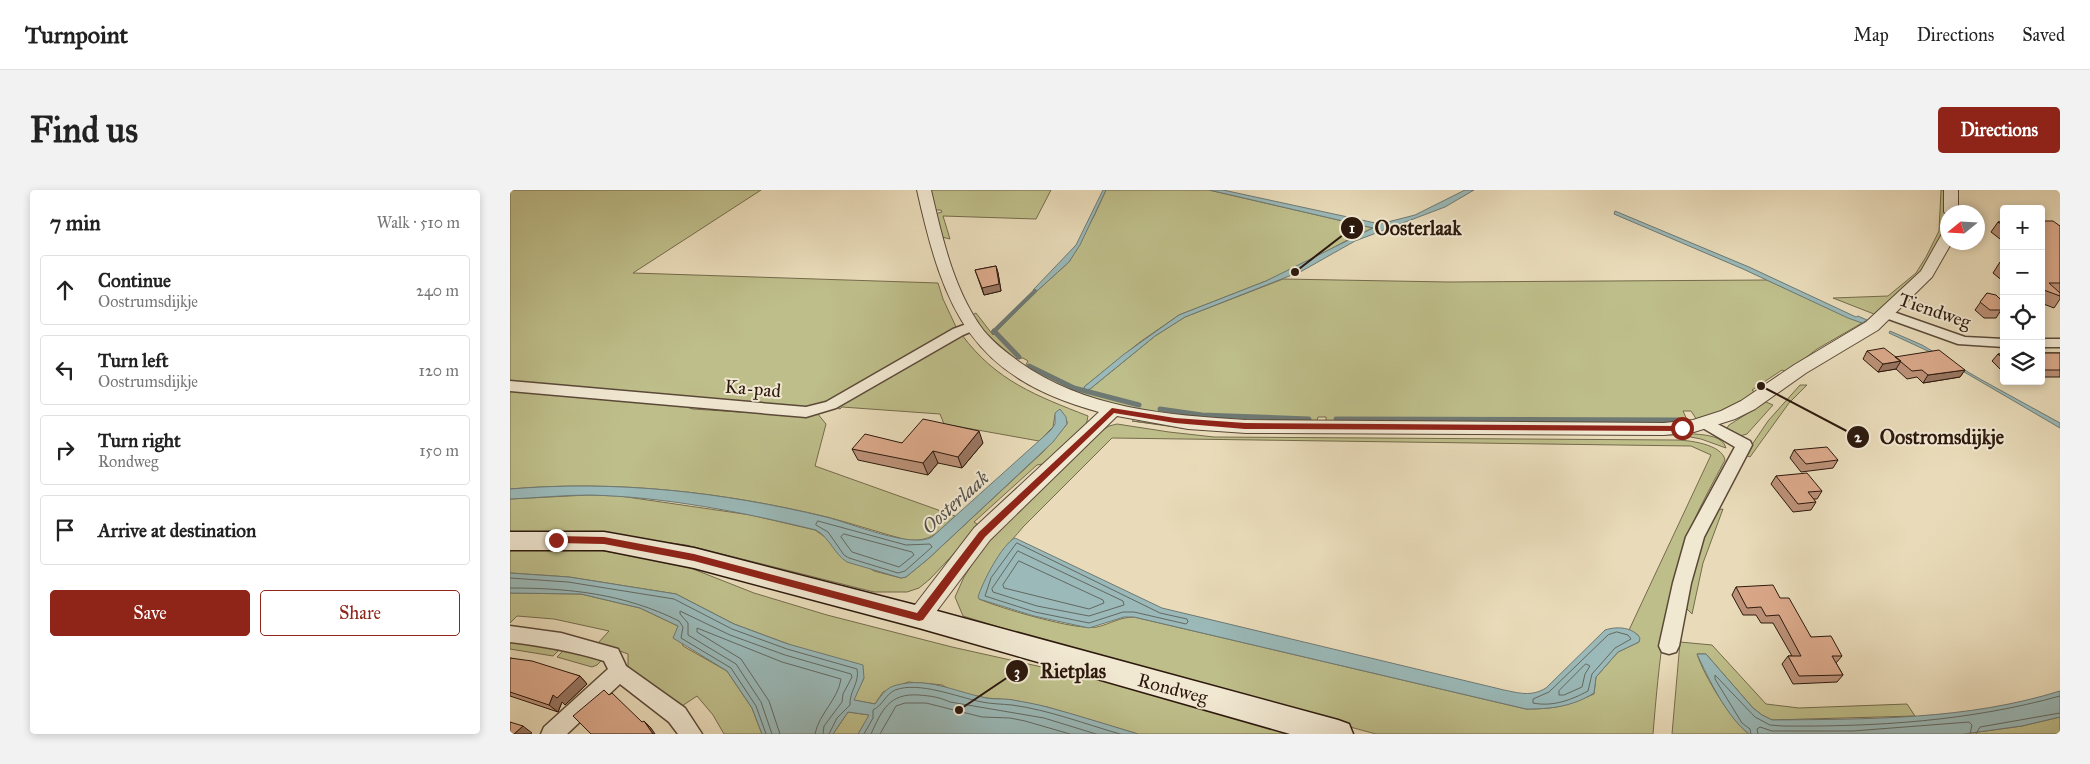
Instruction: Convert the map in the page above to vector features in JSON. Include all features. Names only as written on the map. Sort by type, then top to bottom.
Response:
[{"type":"main road","name":"Rondweg","points":[[510,541],[613,542],[694,558],[919,617],[1338,734]]},
{"type":"street","points":[[924,190],[952,287],[972,326],[990,348],[1021,373],[1062,393],[1112,410],[1175,421],[1245,426],[1664,429],[1706,423],[1748,405],[1800,369],[1872,326],[1928,274],[1943,250]]},
{"type":"street","points":[[1951,190],[1951,205]]},
{"type":"street","name":"Tiendweg","points":[[1885,313],[1962,341],[2000,344]]},
{"type":"street","name":"Ka-pad","points":[[510,386],[806,412],[831,405],[958,332],[972,326]]},
{"type":"street","points":[[2045,343],[2060,343]]},
{"type":"street","points":[[919,617],[982,534],[1112,410]]},
{"type":"street","points":[[1669,646],[1682,583],[1695,537],[1744,445],[1706,423]]},
{"type":"street","points":[[510,634],[578,644],[611,655],[619,672],[677,715],[692,734]]},
{"type":"street","points":[[552,734],[619,672]]},
{"type":"green space","points":[[510,190],[761,190],[633,273],[938,283],[957,329],[830,402],[808,408],[510,383]]},
{"type":"green space","points":[[931,190],[1051,190],[1036,219],[943,216],[950,239],[942,237],[935,214],[942,212],[941,210],[935,210]]},
{"type":"green space","points":[[1106,190],[1209,190],[1373,228],[1298,267],[1179,315],[1140,342],[1084,387],[1086,390],[1090,389],[1155,336],[1185,317],[1283,279],[1447,282],[1767,280],[1862,323],[1817,349],[1787,372],[1782,370],[1752,390],[1756,393],[1715,415],[1697,420],[1691,411],[1683,411],[1688,422],[1326,421],[1326,417],[1318,417],[1317,421],[1281,422],[1205,419],[1166,414],[1091,398],[1056,385],[1024,368],[1028,361],[1023,358],[1011,359],[989,339],[972,315],[976,313],[993,335],[1029,298],[1069,262]]},
{"type":"green space","points":[[1941,190],[1946,190],[1945,205],[1940,205]]},
{"type":"green space","points":[[1940,210],[1940,239],[1933,255],[1906,287],[1874,314],[1833,298],[1888,296],[1916,273],[1939,231]]},
{"type":"green space","points":[[962,335],[975,351],[1003,376],[1035,394],[1088,416],[1086,426],[1048,463],[1037,465],[974,522],[980,526],[930,579],[919,588],[907,592],[874,592],[686,545],[624,537],[510,534],[510,499],[588,495],[620,496],[751,515],[815,530],[874,571],[901,578],[906,577],[928,559],[1044,451],[1067,424],[1067,421],[1058,411],[1055,415],[1053,427],[1039,441],[944,424],[940,414],[842,407],[840,409],[833,407]]},
{"type":"green space","points":[[1800,385],[1807,385],[1789,403],[1750,457],[1745,455],[1768,421]]},
{"type":"green space","points":[[510,389],[678,404],[693,409],[739,412],[817,413],[826,424],[815,466],[955,516],[929,538],[907,540],[788,508],[709,495],[629,487],[590,486],[510,489]]},
{"type":"green space","points":[[1766,402],[1773,405],[1747,434],[1740,436],[1729,431],[1727,428],[1729,425]]},
{"type":"green space","points":[[1132,421],[1188,428],[1695,434],[1718,439],[1726,448],[1701,439],[1680,435],[1268,433],[1189,429]]},
{"type":"green space","points":[[1117,424],[1214,437],[1681,440],[1704,444],[1718,450],[1725,460],[1692,525],[1669,601],[1661,654],[1653,734],[1376,734],[1126,666],[963,616],[955,597],[964,577],[989,537],[1096,435],[1109,426]],"holes":[[[1112,438],[1691,446],[1711,455],[1629,630],[1638,635],[1639,642],[1618,652],[1596,677],[1594,694],[1561,706],[1526,709],[1134,617],[1120,619],[1097,627],[1073,626],[1003,608],[979,599],[1007,545]]]},
{"type":"green space","points":[[1723,509],[1703,563],[1692,614],[1686,608],[1696,559],[1715,510]]},
{"type":"green space","points":[[510,548],[598,550],[688,567],[754,593],[827,615],[952,647],[1127,686],[1298,734],[1138,734],[1047,707],[1012,700],[986,698],[953,691],[942,685],[908,682],[883,692],[875,704],[853,700],[864,678],[788,644],[734,624],[676,594],[569,577],[510,573]]},
{"type":"green space","points":[[510,593],[581,594],[640,608],[678,626],[683,646],[727,671],[752,708],[762,734],[724,734],[713,715],[697,696],[679,708],[628,668],[628,654],[598,643],[609,631],[554,619],[517,616],[510,623]]},
{"type":"green space","points":[[510,641],[560,649],[553,656],[510,649]]},
{"type":"green space","points":[[1680,642],[1712,645],[1766,704],[1799,708],[1907,704],[1915,716],[1772,720],[1753,708],[1706,654],[1697,654],[1719,697],[1734,719],[1749,734],[1672,734]]},
{"type":"green space","points":[[564,650],[602,660],[592,667],[557,657]]},
{"type":"green space","points":[[848,712],[870,715],[858,734],[833,734]]},
{"type":"green space","points":[[2060,717],[2060,734],[1963,734],[2022,726]]},
{"type":"water","points":[[1103,190],[1106,190],[1080,245],[1069,262],[1037,291],[1033,290],[1076,245]]},
{"type":"water","points":[[1209,190],[1223,190],[1380,224],[1415,215],[1465,190],[1474,190],[1445,207],[1355,241],[1302,271],[1185,317],[1155,336],[1090,389],[1085,390],[1084,387],[1123,355],[1179,315],[1266,281],[1373,228]]},
{"type":"water","points":[[1615,211],[1749,267],[1856,317],[1867,320],[1862,323],[1848,318],[1743,269],[1614,214]]},
{"type":"water","points":[[1890,331],[1922,345],[2060,423],[2060,428],[1930,352],[1889,333]]},
{"type":"water","points":[[1060,409],[1066,417],[1067,424],[1053,442],[928,559],[906,577],[901,578],[847,562],[825,537],[816,530],[760,517],[704,506],[618,496],[580,495],[510,499],[510,489],[590,486],[669,490],[787,508],[826,517],[896,538],[922,540],[932,537],[1051,430],[1055,424],[1055,413]]},
{"type":"water","points":[[1015,538],[1162,608],[1520,693],[1535,693],[1546,688],[1605,630],[1624,628],[1637,634],[1640,638],[1639,642],[1618,652],[1596,677],[1594,693],[1586,698],[1561,706],[1526,709],[1134,617],[1124,617],[1089,628],[1034,616],[979,599],[980,591],[993,564],[1004,548]]},
{"type":"water","points":[[510,573],[569,577],[676,594],[734,624],[788,644],[863,665],[864,678],[854,700],[875,704],[884,692],[893,686],[908,683],[929,684],[986,698],[1009,699],[1043,706],[1138,734],[858,734],[869,715],[848,712],[833,734],[762,734],[752,708],[727,671],[673,638],[678,626],[640,608],[581,594],[510,593]]},
{"type":"water","points":[[1697,654],[1706,654],[1753,708],[1772,720],[1881,718],[1954,713],[2025,701],[2060,691],[2060,717],[2022,726],[1963,734],[1749,734],[1726,708]]},
{"type":"building","points":[[2045,221],[2053,221],[2060,226],[2060,283],[2049,283],[2060,293],[2060,296],[2045,290]]},
{"type":"building","points":[[996,266],[999,284],[982,288],[975,270]]},
{"type":"building","points":[[1987,293],[1996,295],[2000,299],[2000,310],[1990,310],[1980,302]]},
{"type":"building","points":[[1884,348],[1901,361],[1883,364],[1867,351]]},
{"type":"building","points":[[1939,350],[1965,370],[1928,375],[1922,370],[1912,371],[1895,357]]},
{"type":"building","points":[[2045,353],[2060,353],[2060,370],[2045,370]]},
{"type":"building","points":[[923,419],[979,431],[958,457],[933,451],[923,463],[852,449],[865,434],[902,443]]},
{"type":"building","points":[[1827,447],[1838,460],[1806,464],[1794,450]]},
{"type":"building","points":[[1807,473],[1822,491],[1808,492],[1816,502],[1798,504],[1776,476]]},
{"type":"building","points":[[1773,585],[1780,598],[1789,598],[1811,637],[1831,636],[1842,656],[1832,656],[1843,675],[1799,676],[1788,656],[1801,656],[1779,615],[1766,616],[1761,607],[1747,608],[1736,587]]},
{"type":"building","points":[[510,658],[532,661],[580,676],[557,698],[553,695],[549,705],[510,692]]},
{"type":"building","points":[[604,690],[609,695],[612,693],[642,722],[644,721],[653,734],[591,734],[573,716]]},
{"type":"building","points":[[510,722],[523,726],[514,734],[510,734]]},
{"type":"waterway","points":[[994,331],[1035,291]]},
{"type":"waterway","points":[[994,331],[1019,357]]},
{"type":"waterway","name":"Oosterlaak","points":[[1029,366],[1074,388],[1139,405]]},
{"type":"waterway","points":[[1160,409],[1202,415],[1309,419]]},
{"type":"waterway","points":[[1336,419],[1679,420]]},
{"type":"place","name":"Oosterlaak","points":[[1295,272]]},
{"type":"place","name":"Oostromsdijkje","points":[[1761,386]]},
{"type":"place","name":"Rietplas","points":[[959,710]]},
{"type":"route","points":[[556,540],[604,541],[694,558],[919,617],[982,534],[1112,410],[1175,421],[1245,426],[1682,428]]}]
